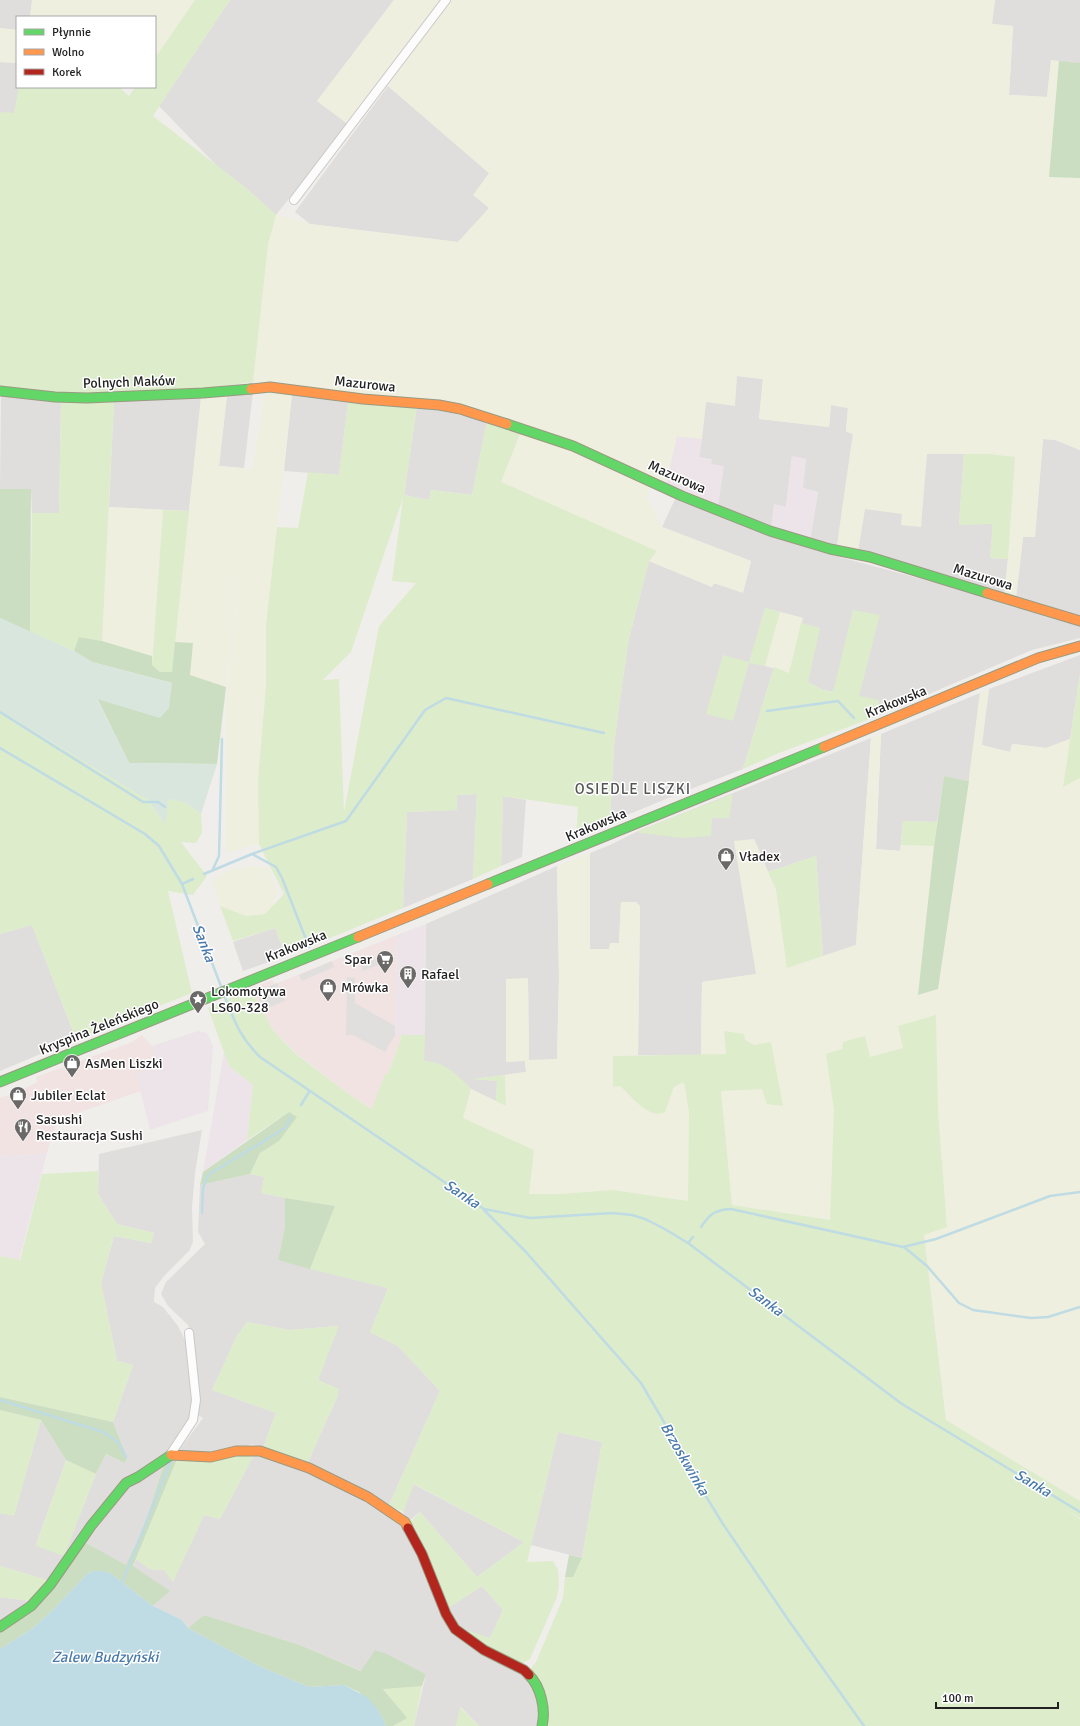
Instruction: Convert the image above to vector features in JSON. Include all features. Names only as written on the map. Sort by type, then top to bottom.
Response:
[{"type":"street","points":[[294,200],[446,0]]},
{"type":"street","name":"Polnych Maków","points":[[0,391],[55,397],[87,398],[203,393],[259,388]]},
{"type":"street","name":"Mazurowa","points":[[259,388],[291,389],[364,399],[439,405],[460,409],[573,446],[682,496],[770,531],[830,549],[870,557],[1080,621]]},
{"type":"street","name":"Krakowska","points":[[209,997],[516,873],[1038,658],[1080,646]]},
{"type":"street","name":"Kryspina Żeleńskiego","points":[[0,1082],[209,997]]},
{"type":"street","points":[[0,1626],[31,1606],[50,1584],[91,1526],[126,1483],[138,1477],[170,1455],[193,1420],[196,1400],[189,1333]]},
{"type":"street","points":[[170,1455],[211,1457],[236,1451],[260,1451],[309,1468],[368,1497],[405,1522],[422,1554],[446,1614],[455,1629],[488,1652],[524,1670],[532,1676],[542,1702],[544,1718],[542,1726]]},
{"type":"shaded area","points":[[0,0],[32,0],[30,16],[16,16],[16,30],[0,28]]},
{"type":"shaded area","points":[[230,0],[394,0],[317,101],[348,124],[276,215],[246,188],[217,166],[159,106]]},
{"type":"shaded area","points":[[995,0],[1080,0],[1080,63],[1051,61],[1047,97],[1009,95],[1013,26],[992,24]]},
{"type":"shaded area","points":[[0,62],[16,63],[16,88],[19,88],[0,192]]},
{"type":"shaded area","points":[[388,86],[490,174],[490,208],[458,242],[310,224],[295,212]]},
{"type":"shaded area","points":[[737,376],[763,379],[759,419],[829,427],[831,405],[848,408],[846,431],[853,434],[837,546],[810,540],[818,492],[803,488],[792,456],[786,507],[771,527],[718,506],[711,464],[699,457],[706,402]]},
{"type":"shaded area","points":[[253,392],[244,468],[219,466],[227,395]]},
{"type":"shaded area","points":[[292,394],[348,403],[339,475],[284,471]]},
{"type":"shaded area","points":[[1,395],[61,401],[59,513],[32,513],[31,489],[0,489]]},
{"type":"shaded area","points":[[201,398],[189,511],[109,507],[114,401]]},
{"type":"shaded area","points":[[417,406],[487,421],[472,495],[431,490],[429,500],[404,495]]},
{"type":"shaded area","points":[[676,436],[702,439],[699,457],[712,459],[711,464],[724,466],[718,506],[666,484]]},
{"type":"shaded area","points":[[1043,439],[1055,440],[1080,450],[1080,619],[1016,598],[1023,537],[1035,537]]},
{"type":"shaded area","points":[[927,454],[964,454],[959,524],[993,524],[990,558],[1008,559],[1004,595],[858,551],[869,480]]},
{"type":"shaded area","points":[[792,456],[806,459],[803,488],[818,492],[810,540],[771,527],[774,504],[786,507]]},
{"type":"shaded area","points":[[676,497],[755,531],[817,551],[989,597],[1080,624],[1080,638],[1032,650],[875,717],[879,701],[859,697],[853,610],[834,692],[823,690],[808,682],[819,628],[801,623],[803,618],[765,608],[750,662],[774,667],[743,769],[610,822],[614,745],[629,638],[649,561],[712,587],[713,583],[743,592],[751,561],[662,527]]},
{"type":"shaded area","points":[[0,618],[74,651],[92,662],[172,683],[169,708],[160,718],[97,699],[129,763],[217,764],[201,814],[186,803],[169,799],[165,824],[148,800],[0,711]]},
{"type":"shaded area","points":[[1080,655],[1080,674],[1070,739],[1046,748],[1013,744],[1010,752],[981,745],[989,689]]},
{"type":"shaded area","points":[[980,693],[969,781],[944,776],[937,822],[903,821],[900,851],[876,849],[881,734]]},
{"type":"shaded area","points":[[871,738],[856,945],[823,956],[816,856],[768,872],[754,839],[756,974],[702,982],[701,1055],[638,1055],[640,907],[636,902],[621,902],[619,943],[609,949],[590,949],[590,853],[638,831]]},
{"type":"shaded area","points":[[477,794],[473,879],[403,908],[407,812],[457,810],[456,795]]},
{"type":"shaded area","points":[[503,796],[526,800],[522,857],[501,866]]},
{"type":"shaded area","points":[[557,866],[559,979],[557,1059],[529,1061],[528,979],[506,979],[506,1061],[525,1061],[526,1072],[475,1079],[497,1081],[496,1101],[471,1089],[455,1074],[424,1061],[426,924]]},
{"type":"shaded area","points":[[426,924],[425,1035],[395,1035],[397,935]]},
{"type":"shaded area","points":[[32,925],[76,1039],[0,1071],[0,934]]},
{"type":"shaded area","points":[[275,928],[286,956],[243,971],[233,942]]},
{"type":"shaded area","points":[[397,935],[395,1035],[401,1035],[400,1042],[388,1074],[385,1074],[373,1109],[350,1095],[297,1054],[273,1030],[251,989],[272,980],[275,984]]},
{"type":"shaded area","points":[[387,955],[389,961],[363,971],[361,965]]},
{"type":"shaded area","points":[[332,961],[334,967],[302,981],[299,975]]},
{"type":"shaded area","points":[[347,977],[355,978],[355,1003],[395,1026],[395,1035],[385,1052],[353,1035],[346,1035]]},
{"type":"shaded area","points":[[277,983],[285,1001],[265,1009],[256,992]]},
{"type":"shaded area","points":[[198,1031],[207,1033],[213,1046],[208,1111],[150,1130],[136,1074],[143,1072],[142,1067],[156,1062],[152,1046]]},
{"type":"shaded area","points":[[142,1035],[152,1046],[156,1062],[142,1067],[143,1072],[136,1074],[141,1091],[57,1120],[47,1153],[12,1156],[0,1155],[0,1098],[20,1091],[37,1082],[36,1077],[132,1042]]},
{"type":"shaded area","points":[[224,1052],[229,1066],[253,1085],[247,1140],[203,1172]]},
{"type":"shaded area","points":[[202,1130],[195,1173],[192,1207],[193,1242],[189,1251],[164,1276],[155,1288],[154,1302],[163,1307],[178,1326],[186,1342],[192,1380],[191,1418],[166,1455],[141,1472],[50,1581],[0,1566],[0,1513],[14,1515],[41,1420],[66,1460],[36,1545],[64,1555],[96,1474],[106,1454],[125,1463],[127,1457],[113,1422],[133,1365],[117,1361],[101,1283],[114,1236],[151,1243],[154,1233],[117,1224],[98,1194],[99,1154]]},
{"type":"shaded area","points":[[47,1153],[19,1260],[0,1256],[0,1155],[12,1156]]},
{"type":"shaded area","points":[[250,1174],[264,1177],[262,1193],[285,1198],[285,1227],[278,1260],[388,1288],[370,1332],[398,1346],[440,1391],[389,1505],[307,1464],[338,1395],[338,1389],[318,1380],[338,1326],[289,1330],[247,1322],[237,1336],[212,1390],[276,1413],[263,1448],[253,1444],[212,1454],[177,1453],[203,1418],[196,1414],[193,1337],[188,1325],[168,1306],[161,1294],[166,1282],[205,1244],[198,1232],[200,1185]]},
{"type":"shaded area","points":[[558,1432],[602,1442],[582,1558],[531,1545]]},
{"type":"shaded area","points":[[255,1453],[315,1473],[360,1497],[405,1527],[450,1628],[462,1641],[487,1657],[527,1676],[536,1690],[540,1717],[537,1726],[479,1726],[461,1707],[456,1726],[414,1726],[426,1674],[389,1655],[362,1671],[300,1645],[204,1615],[188,1628],[182,1620],[153,1606],[169,1591],[133,1567],[136,1559],[150,1569],[164,1570],[173,1581],[204,1515],[220,1519]]},
{"type":"shaded area","points":[[164,1464],[144,1527],[126,1566],[86,1543],[128,1486]]},
{"type":"shaded area","points":[[413,1484],[524,1542],[477,1577],[420,1512],[409,1521],[403,1512]]},
{"type":"shaded area","points":[[482,1586],[503,1610],[490,1638],[457,1628],[448,1608]]},
{"type":"shaded area","points":[[0,1597],[30,1601],[0,1624]]},
{"type":"green space","points":[[32,0],[195,0],[156,57],[156,16],[30,16]]},
{"type":"green space","points":[[195,0],[230,0],[153,116],[246,188],[276,215],[268,245],[253,382],[205,388],[131,394],[51,393],[0,387],[0,112],[14,113],[19,88],[120,88],[129,96],[134,88],[156,88],[156,57]]},
{"type":"green space","points":[[394,0],[443,0],[348,124],[317,101]]},
{"type":"green space","points":[[450,0],[995,0],[992,24],[1013,26],[1009,95],[1047,97],[1051,60],[1059,61],[1049,177],[1080,178],[1080,450],[1057,440],[1043,439],[1035,537],[1023,537],[1016,598],[1004,595],[1015,457],[988,454],[927,454],[921,527],[901,525],[902,514],[865,509],[858,551],[837,546],[853,434],[846,432],[848,408],[831,405],[829,427],[759,419],[763,379],[737,376],[735,406],[706,402],[702,439],[677,436],[666,484],[539,430],[363,395],[284,384],[253,382],[268,245],[276,215],[310,224],[458,242],[489,208],[473,195],[489,173],[388,86]]},
{"type":"green space","points":[[0,28],[16,30],[16,63],[0,62]]},
{"type":"green space","points":[[1059,61],[1080,63],[1080,178],[1049,177]]},
{"type":"green space","points":[[265,391],[292,394],[266,625],[266,686],[258,779],[259,844],[226,853],[226,701],[248,506],[226,687],[190,675],[193,643],[175,642],[201,398],[227,395],[219,466],[252,469]]},
{"type":"green space","points":[[61,401],[114,401],[102,641],[79,637],[74,651],[30,632],[32,513],[59,513]]},
{"type":"green space","points":[[348,403],[417,406],[404,495],[429,500],[431,490],[472,495],[487,421],[521,431],[501,482],[657,551],[649,561],[629,638],[614,745],[610,822],[576,837],[578,807],[503,796],[501,866],[473,879],[477,794],[457,795],[457,810],[407,812],[403,908],[286,956],[275,928],[233,941],[220,906],[246,916],[265,914],[284,894],[259,844],[258,779],[266,686],[266,625],[277,527],[298,528],[308,472],[339,475]],"holes":[[[403,498],[392,581],[416,583],[379,626],[344,812],[339,679],[323,680],[351,652]]]},
{"type":"green space","points":[[521,431],[568,448],[651,485],[647,498],[662,527],[751,561],[743,593],[714,583],[712,587],[649,561],[657,552],[501,482]]},
{"type":"green space","points":[[964,454],[988,454],[1015,457],[1008,559],[990,558],[993,524],[959,525]]},
{"type":"green space","points":[[0,489],[31,489],[30,632],[0,618]]},
{"type":"green space","points":[[109,507],[163,510],[152,656],[102,641]]},
{"type":"green space","points":[[163,510],[189,511],[172,672],[160,672],[152,665]]},
{"type":"green space","points":[[765,608],[780,612],[765,666],[749,663],[733,721],[706,714],[723,655],[749,662]]},
{"type":"green space","points":[[853,610],[880,615],[859,696],[879,700],[875,717],[779,753],[743,769],[774,667],[789,673],[801,623],[820,628],[808,682],[823,690],[833,692]]},
{"type":"green space","points":[[780,612],[803,618],[789,673],[765,666]]},
{"type":"green space","points":[[79,637],[102,641],[152,656],[152,665],[160,672],[172,672],[175,642],[193,643],[190,675],[226,687],[217,764],[129,763],[97,698],[172,683],[92,662],[74,651]]},
{"type":"green space","points":[[1080,674],[1080,778],[1063,787]]},
{"type":"green space","points":[[989,689],[982,745],[1010,752],[1012,744],[1046,748],[1070,739],[1063,786],[1080,778],[1080,1501],[947,1420],[924,1234],[947,1227],[938,1111],[936,1015],[903,1048],[869,1058],[865,1036],[843,1049],[826,1054],[834,1111],[831,1220],[732,1205],[721,1091],[762,1089],[771,1042],[754,1045],[724,1031],[726,1054],[701,1055],[702,982],[756,974],[734,841],[754,839],[776,890],[797,965],[856,945],[871,738],[881,734],[876,849],[900,851],[901,845],[934,846],[918,995],[938,989],[958,862],[980,693]]},
{"type":"green space","points":[[0,711],[148,800],[164,823],[169,799],[186,803],[201,814],[202,833],[196,843],[181,842],[207,876],[193,895],[168,891],[192,993],[76,1039],[32,925],[0,934]]},
{"type":"green space","points":[[944,776],[969,781],[938,989],[918,995],[934,846]]},
{"type":"green space","points":[[733,794],[729,818],[712,818],[711,836],[683,838],[640,833],[638,831]]},
{"type":"green space","points":[[903,821],[937,822],[934,846],[901,845]]},
{"type":"green space","points":[[590,853],[590,949],[609,949],[610,943],[619,943],[621,902],[636,902],[640,906],[638,1055],[613,1056],[614,1087],[620,1086],[640,1105],[665,1112],[674,1087],[684,1082],[689,1113],[688,1201],[613,1190],[560,1194],[528,1194],[463,1118],[471,1089],[506,1106],[505,1075],[526,1072],[525,1061],[506,1062],[506,979],[528,978],[529,1060],[557,1059],[559,979],[557,866]]},
{"type":"green space","points":[[816,856],[823,956],[787,968],[776,890],[768,872]]},
{"type":"green space","points":[[255,866],[269,869],[277,891],[273,905],[265,914],[246,916],[220,906],[212,881],[229,870]]},
{"type":"green space","points":[[251,989],[273,1030],[296,1054],[350,1095],[372,1109],[385,1074],[388,1074],[400,1042],[401,1035],[425,1035],[424,1061],[439,1064],[445,1067],[456,1074],[471,1089],[463,1118],[534,1150],[529,1194],[560,1194],[613,1190],[688,1201],[689,1113],[684,1082],[674,1087],[665,1112],[659,1114],[652,1113],[641,1106],[620,1086],[613,1087],[613,1056],[726,1054],[724,1031],[744,1034],[745,1040],[754,1045],[771,1042],[783,1106],[767,1104],[762,1089],[721,1091],[732,1205],[830,1220],[834,1111],[826,1054],[842,1049],[843,1042],[865,1036],[870,1057],[903,1048],[898,1026],[936,1015],[938,1111],[947,1227],[924,1235],[946,1420],[1080,1501],[1080,1518],[1061,1507],[1080,1519],[1080,1726],[546,1726],[530,1669],[536,1662],[563,1598],[565,1577],[573,1577],[582,1558],[602,1442],[558,1432],[527,1562],[553,1561],[558,1570],[559,1584],[557,1597],[530,1659],[519,1665],[467,1635],[469,1631],[490,1638],[503,1610],[482,1586],[448,1608],[410,1522],[420,1512],[477,1577],[524,1542],[414,1484],[403,1512],[389,1505],[440,1391],[398,1346],[370,1332],[388,1288],[310,1269],[335,1206],[261,1193],[264,1177],[250,1174],[260,1153],[279,1141],[289,1112],[247,1140],[253,1085],[229,1066],[208,1008]]},
{"type":"green space","points":[[505,1075],[506,1106],[496,1101],[497,1081],[472,1079]]},
{"type":"green space","points":[[289,1112],[297,1117],[279,1141],[260,1153],[250,1174],[200,1185],[203,1172]]},
{"type":"green space","points":[[98,1171],[98,1194],[117,1224],[154,1233],[151,1243],[114,1236],[101,1283],[117,1361],[133,1365],[113,1422],[0,1397],[0,1256],[20,1260],[42,1174]]},
{"type":"green space","points":[[285,1198],[335,1206],[310,1269],[278,1260],[285,1227]]},
{"type":"green space","points":[[247,1322],[289,1330],[339,1326],[318,1380],[339,1389],[338,1395],[307,1464],[263,1448],[276,1413],[212,1390],[237,1336]]},
{"type":"green space","points":[[0,1397],[113,1422],[127,1457],[125,1463],[106,1454],[96,1474],[66,1460],[41,1420],[0,1410]]},
{"type":"green space","points":[[0,1410],[41,1420],[14,1516],[0,1513]]},
{"type":"green space","points":[[255,1453],[220,1519],[204,1515],[173,1582],[164,1570],[150,1569],[136,1559],[177,1459]]},
{"type":"green space","points":[[169,1459],[177,1459],[133,1566],[170,1591],[153,1606],[110,1573],[94,1571],[87,1574],[52,1611],[33,1628],[0,1649],[0,1632],[65,1570],[86,1543],[126,1565],[144,1527],[164,1464]]},
{"type":"green space","points":[[66,1460],[96,1474],[64,1556],[36,1546]]},
{"type":"green space","points":[[569,1555],[582,1558],[573,1577],[565,1577]]},
{"type":"green space","points":[[0,1566],[50,1581],[30,1601],[0,1597]]},
{"type":"green space","points":[[204,1615],[300,1645],[361,1671],[375,1650],[389,1655],[426,1674],[422,1686],[383,1689],[407,1718],[393,1726],[386,1726],[379,1711],[359,1692],[344,1685],[309,1687],[259,1666],[188,1628]]},
{"type":"green space","points":[[422,1686],[414,1726],[393,1726],[406,1718],[383,1688]]},
{"type":"green space","points":[[460,1707],[479,1726],[456,1726]]},
{"type":"water","name":"Zalew Budzyński","points":[[94,1571],[110,1573],[153,1606],[182,1620],[188,1628],[259,1666],[309,1687],[344,1685],[367,1697],[379,1711],[386,1726],[0,1726],[0,1649],[33,1628],[52,1611],[87,1574]]},
{"type":"waterway","points":[[252,854],[346,821],[425,710],[446,698],[604,733]]},
{"type":"waterway","points":[[767,711],[838,701],[854,718]]},
{"type":"waterway","points":[[0,712],[143,802],[158,802],[165,807]]},
{"type":"waterway","points":[[213,869],[219,856],[222,739]]},
{"type":"waterway","name":"Sanka","points":[[0,748],[145,834],[159,846],[182,884],[222,989]]},
{"type":"waterway","points":[[204,874],[252,854],[276,867],[282,878],[309,947]]},
{"type":"waterway","points":[[182,884],[193,879]]},
{"type":"waterway","name":"Sanka","points":[[224,995],[242,1035],[260,1057],[484,1209],[530,1218],[613,1213],[632,1215],[645,1219],[663,1228],[688,1243],[902,1404],[1080,1512]]},
{"type":"waterway","points":[[301,1105],[309,1092]]},
{"type":"waterway","points":[[202,1213],[203,1188],[208,1175],[285,1128],[291,1117]]},
{"type":"waterway","points":[[701,1227],[707,1219],[716,1212],[731,1209],[903,1247],[936,1239],[1050,1196],[1080,1192]]},
{"type":"waterway","name":"Brzoskwinka","points":[[484,1210],[526,1252],[641,1383],[686,1464],[723,1524],[789,1621],[864,1726]]},
{"type":"waterway","name":"Sanka","points":[[688,1243],[693,1237]]},
{"type":"waterway","points":[[904,1247],[927,1266],[959,1303],[973,1310],[1031,1318],[1048,1317],[1080,1307]]},
{"type":"waterway","points":[[0,1400],[103,1432],[118,1442],[126,1457]]},
{"type":"waterway","points":[[122,1583],[171,1460]]},
{"type":"traffic: fast","points":[[0,391],[55,397],[87,398],[203,393],[251,389]]},
{"type":"traffic: fast","points":[[507,424],[573,446],[682,496],[770,531],[830,549],[870,557],[987,593]]},
{"type":"traffic: fast","points":[[488,884],[824,747]]},
{"type":"traffic: fast","points":[[0,1082],[358,937]]},
{"type":"traffic: fast","points":[[0,1627],[31,1606],[50,1585],[91,1526],[126,1483],[138,1477],[171,1455]]},
{"type":"traffic: fast","points":[[529,1675],[537,1686],[542,1699],[542,1726]]},
{"type":"traffic: slow","points":[[251,389],[270,387],[363,399],[439,405],[460,409],[507,424]]},
{"type":"traffic: slow","points":[[987,593],[1080,621]]},
{"type":"traffic: slow","points":[[824,747],[1038,658],[1080,646]]},
{"type":"traffic: slow","points":[[358,937],[488,884]]},
{"type":"traffic: slow","points":[[171,1455],[211,1457],[236,1451],[260,1451],[309,1468],[368,1497],[405,1522],[408,1528]]},
{"type":"traffic: jam","points":[[408,1528],[422,1554],[446,1614],[455,1629],[484,1650],[524,1670],[529,1675]]},
{"type":"place","name":"Vładex","points":[[726,871]]},
{"type":"place","name":"Spar","points":[[385,974]]},
{"type":"place","name":"Rafael","points":[[408,989]]},
{"type":"place","name":"Mrówka","points":[[328,1002]]},
{"type":"place","name":"Lokomotywa LS60-328","points":[[198,1014]]},
{"type":"place","name":"AsMen Liszki","points":[[72,1078]]},
{"type":"place","name":"Jubiler Eclat","points":[[18,1110]]},
{"type":"place","name":"Sasushi Restauracja Sushi","points":[[23,1142]]},
{"type":"district","name":"OSIEDLE LISZKI","points":[[633,789]]}]
